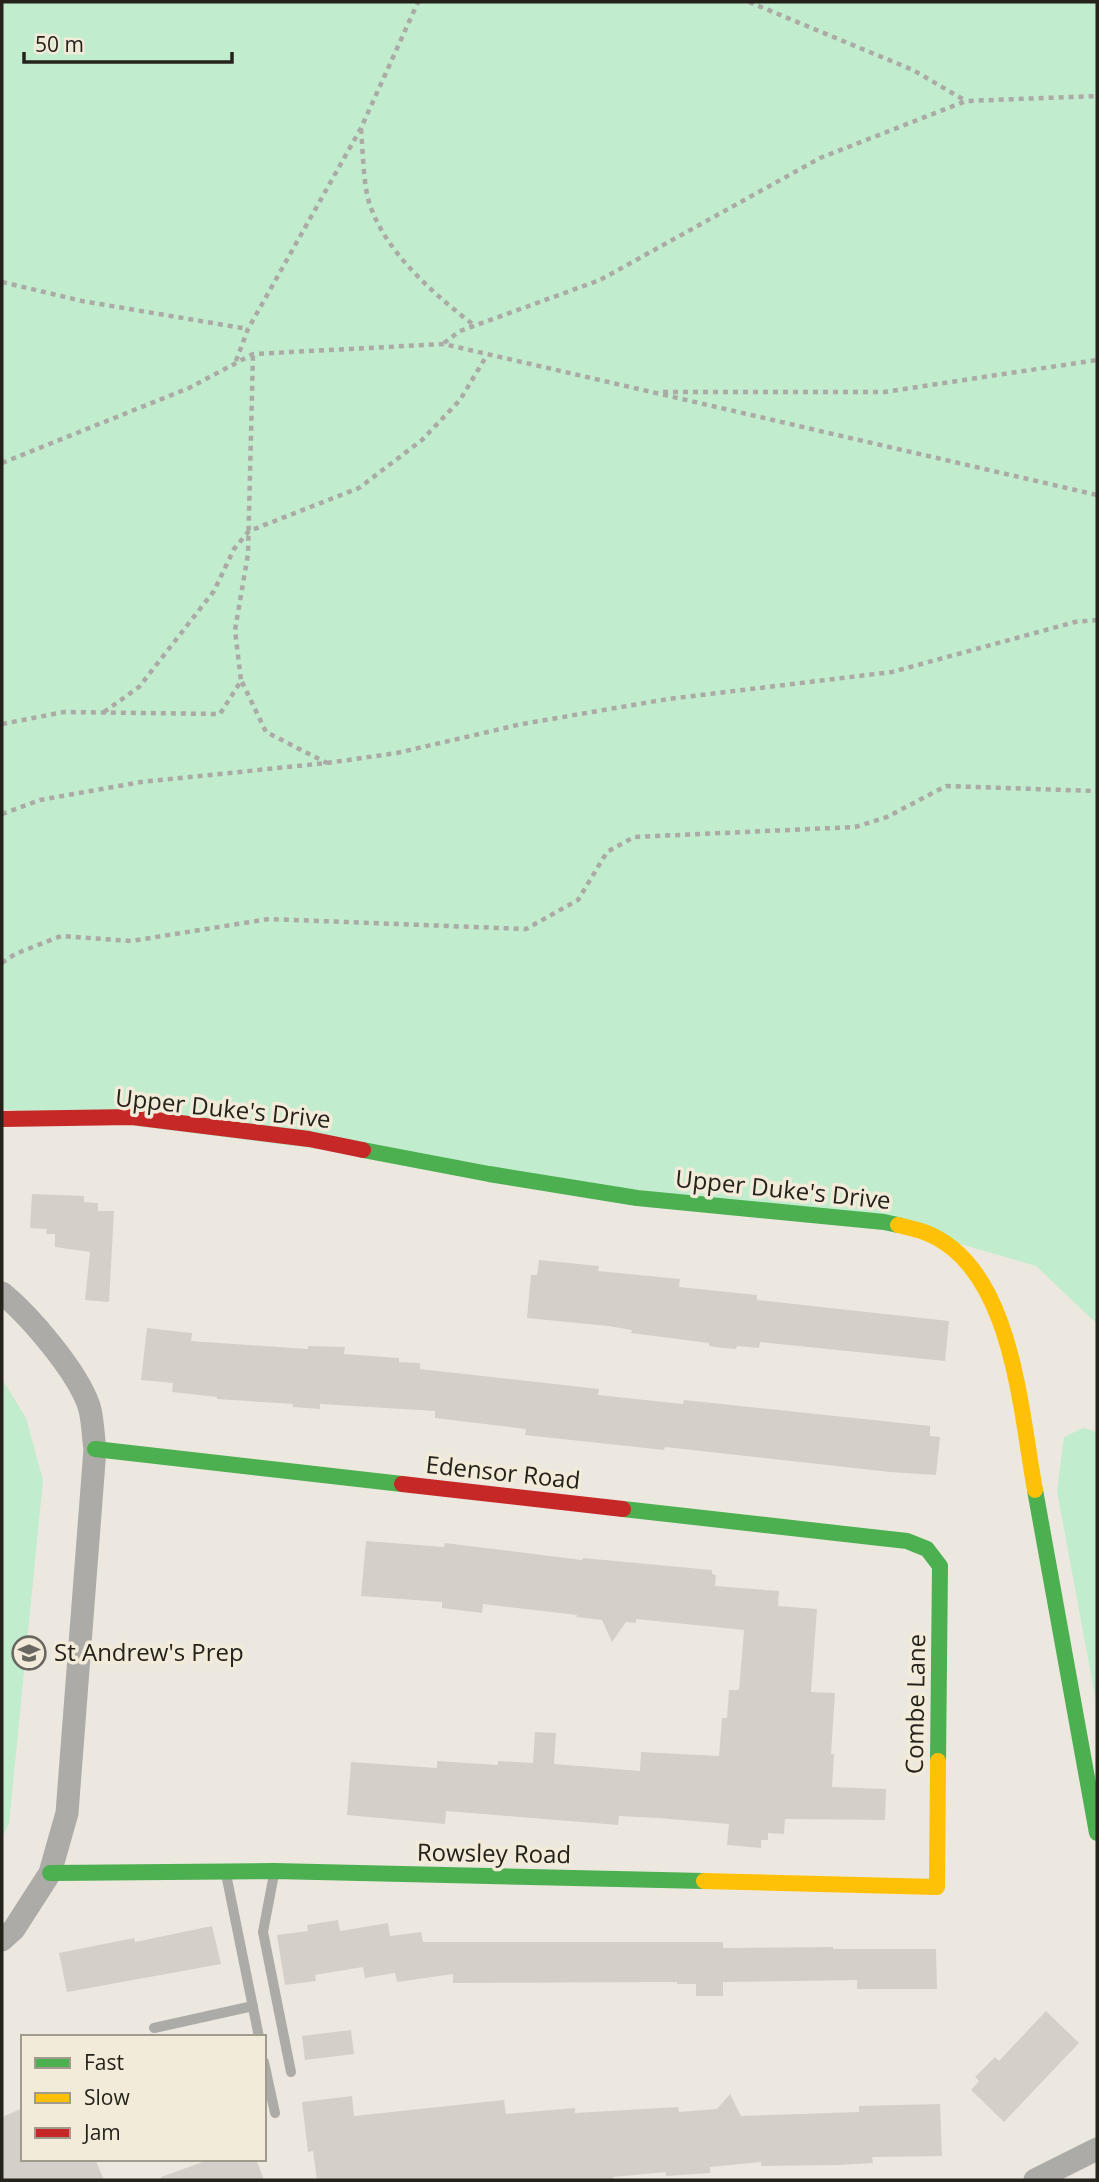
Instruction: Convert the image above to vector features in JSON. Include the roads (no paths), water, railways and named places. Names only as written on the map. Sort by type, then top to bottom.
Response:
[{"type":"street","name":"Upper Duke's Drive","points":[[2,1119],[132,1117],[309,1139],[489,1174],[637,1198],[884,1222],[925,1232],[952,1250],[978,1275],[996,1307],[1009,1347],[1097,1833]]},
{"type":"street","points":[[2,1293],[18,1307],[69,1369],[89,1406],[95,1449],[66,1814],[51,1873],[14,1929],[2,1940]]},
{"type":"street","name":"Edensor Road","points":[[95,1449],[907,1541]]},
{"type":"street","name":"Combe Lane","points":[[907,1541],[930,1550],[940,1566],[937,1887]]},
{"type":"street","name":"Rowsley Road","points":[[51,1873],[274,1871],[937,1887]]},
{"type":"street","points":[[1035,2180],[1097,2149]]},
{"type":"lane","points":[[225,1871],[259,2035]]},
{"type":"lane","points":[[274,1871],[263,1932],[291,2072]]},
{"type":"lane","points":[[154,2028],[253,2006]]},
{"type":"lane","points":[[266,2071],[275,2113]]},
{"type":"place","name":"St Andrew's Prep","points":[[29,1653]]}]
